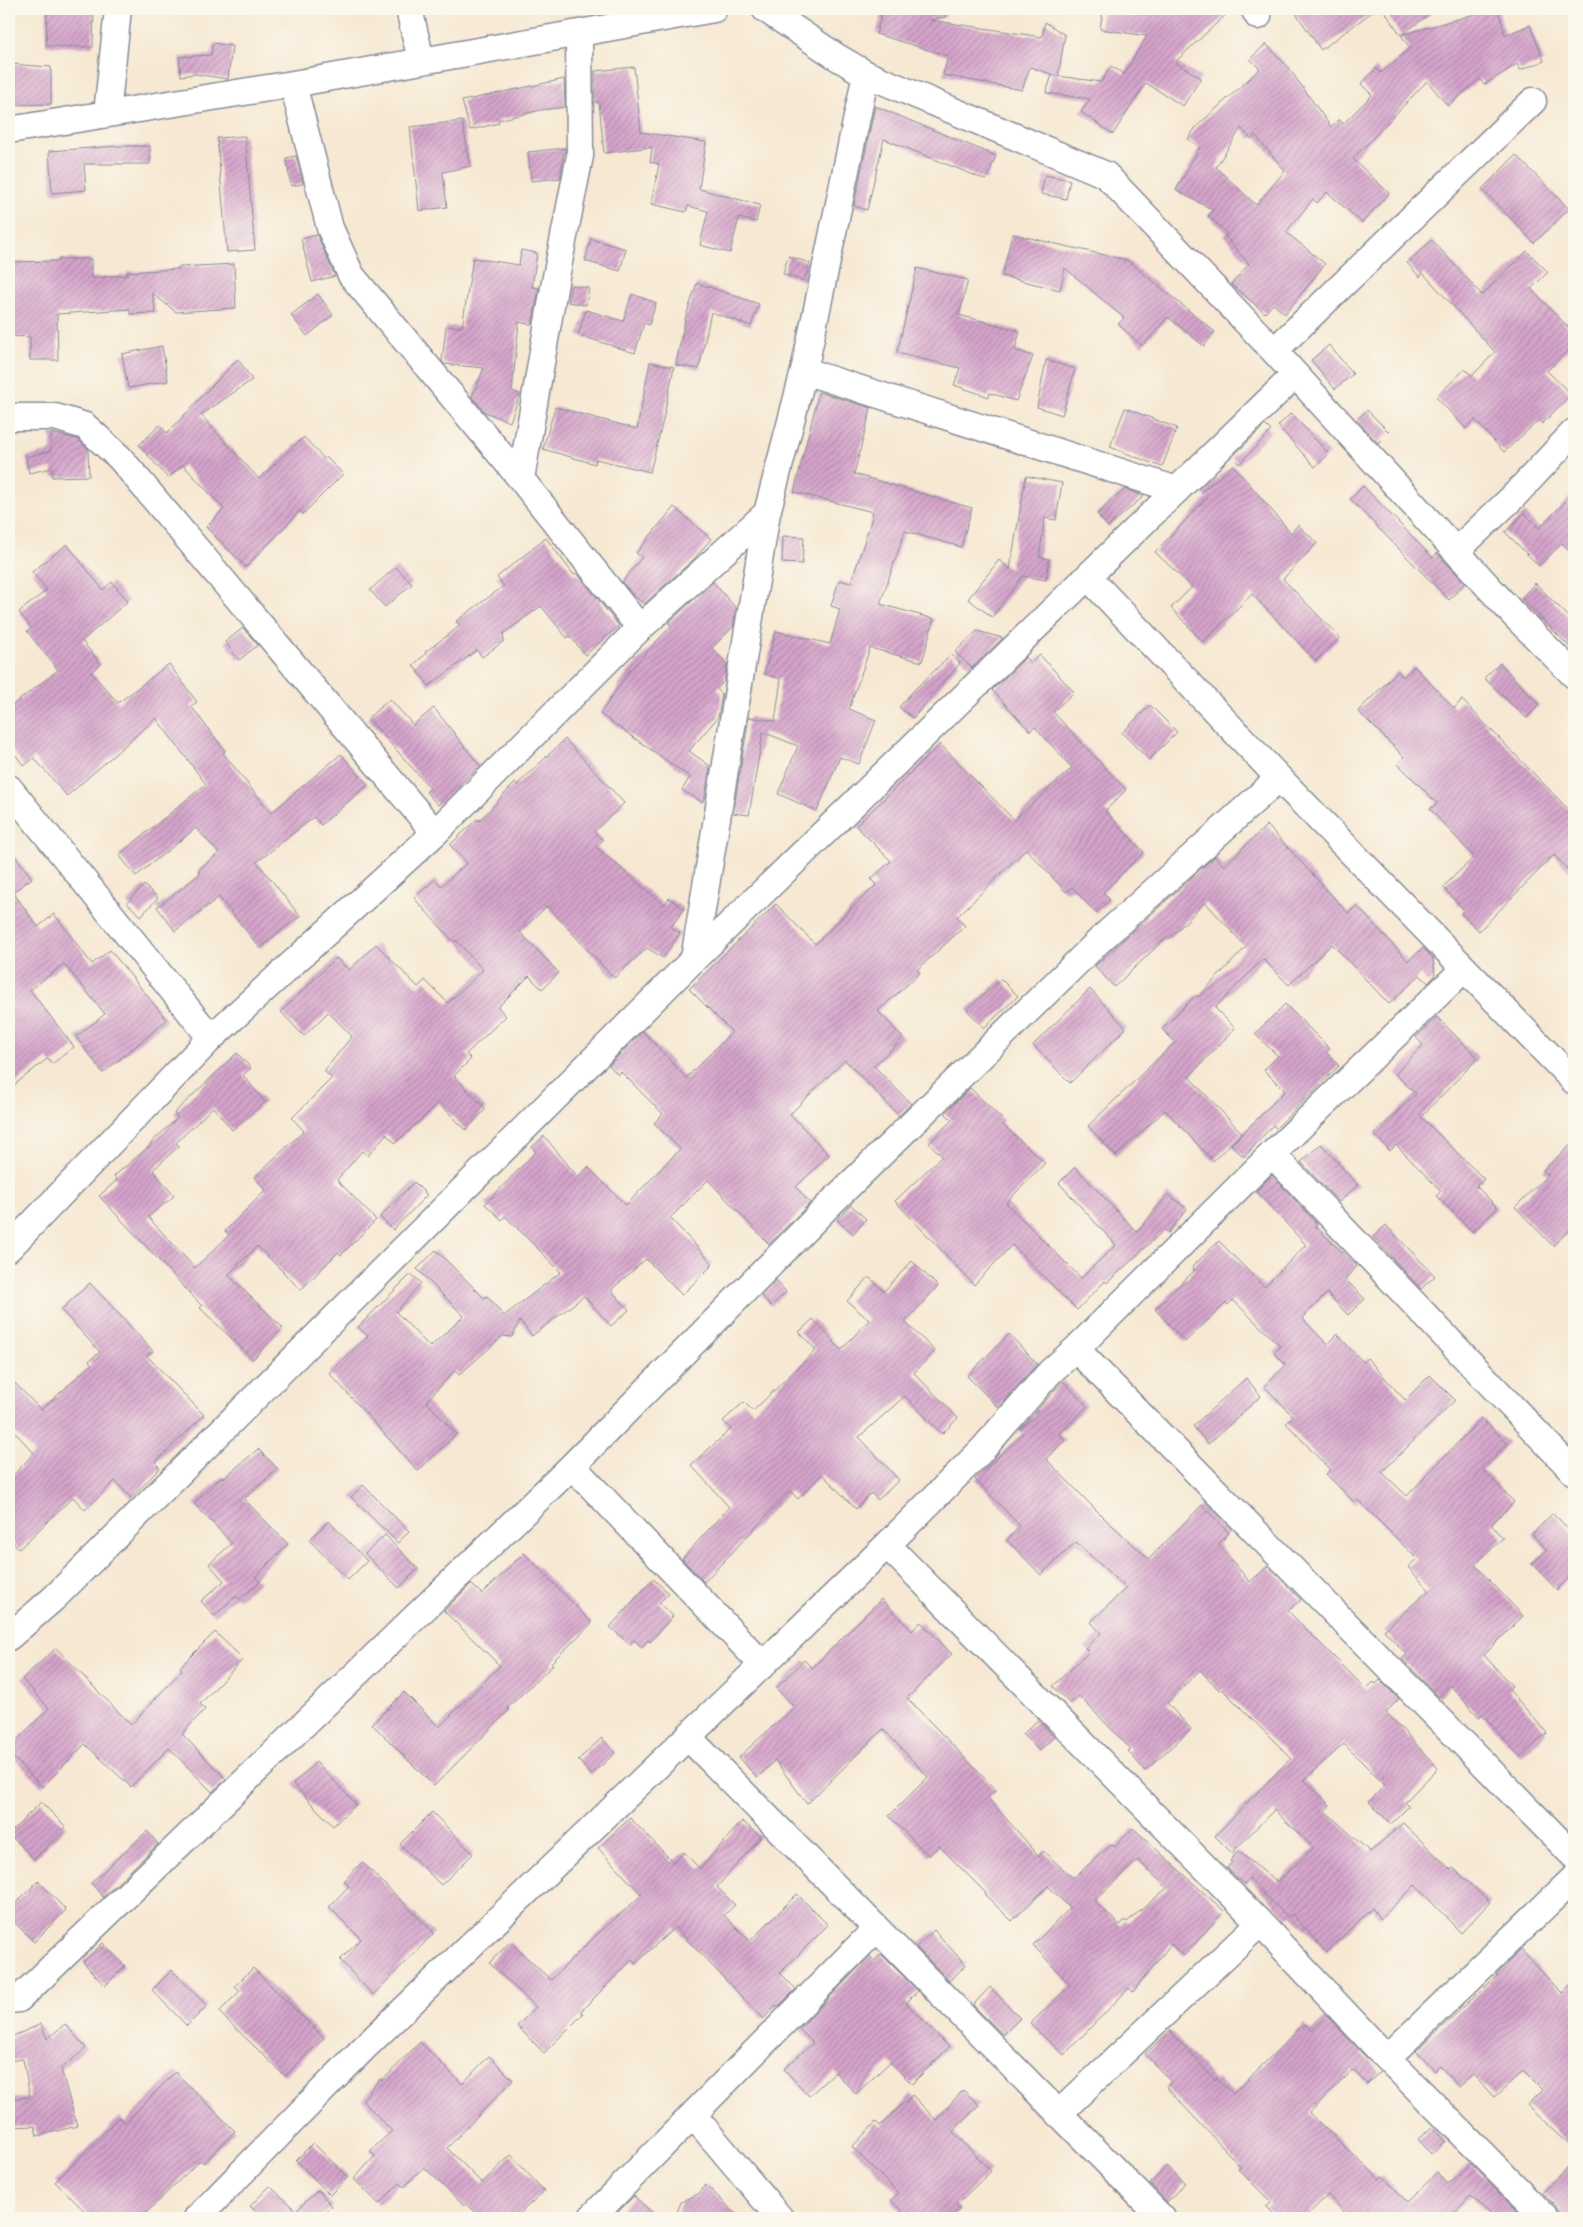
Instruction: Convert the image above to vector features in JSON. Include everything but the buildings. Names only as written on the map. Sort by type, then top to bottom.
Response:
[{"type":"street","points":[[107,114],[118,9]]},
{"type":"street","points":[[409,9],[421,60]]},
{"type":"street","points":[[9,130],[293,84],[714,9]]},
{"type":"street","points":[[765,9],[866,74],[1106,175],[1274,351],[1514,614],[1574,675]]},
{"type":"street","points":[[521,479],[555,282],[580,156],[579,34]]},
{"type":"street","points":[[694,959],[767,513],[804,371],[866,74]]},
{"type":"street","points":[[293,84],[330,228],[351,275],[521,479],[640,628]]},
{"type":"street","points":[[1274,351],[1534,101]]},
{"type":"street","points":[[804,371],[1177,490]]},
{"type":"street","points":[[9,1637],[61,1591],[694,959],[1295,375]]},
{"type":"street","points":[[9,417],[55,417],[85,426],[120,458],[435,832]]},
{"type":"street","points":[[1456,551],[1512,498],[1574,432]]},
{"type":"street","points":[[9,1248],[211,1038],[435,832],[640,628],[767,513]]},
{"type":"street","points":[[1088,577],[1279,778],[1574,1081]]},
{"type":"street","points":[[9,2000],[20,1999],[572,1466],[831,1203],[1100,940],[1279,778]]},
{"type":"street","points":[[9,788],[211,1038]]},
{"type":"street","points":[[197,2218],[364,2048],[887,1545],[982,1450],[1050,1372],[1076,1349],[1272,1154],[1464,969]]},
{"type":"street","points":[[1272,1154],[1574,1472]]},
{"type":"street","points":[[1076,1349],[1574,1856]]},
{"type":"street","points":[[572,1466],[763,1665]]},
{"type":"street","points":[[887,1545],[1260,1923],[1387,2058],[1546,2218]]},
{"type":"street","points":[[688,1737],[1162,2218]]},
{"type":"street","points":[[1387,2058],[1574,1878]]},
{"type":"street","points":[[1058,2114],[1260,1923]]},
{"type":"street","points":[[591,2218],[876,1929]]},
{"type":"street","points":[[693,2115],[780,2218]]}]
